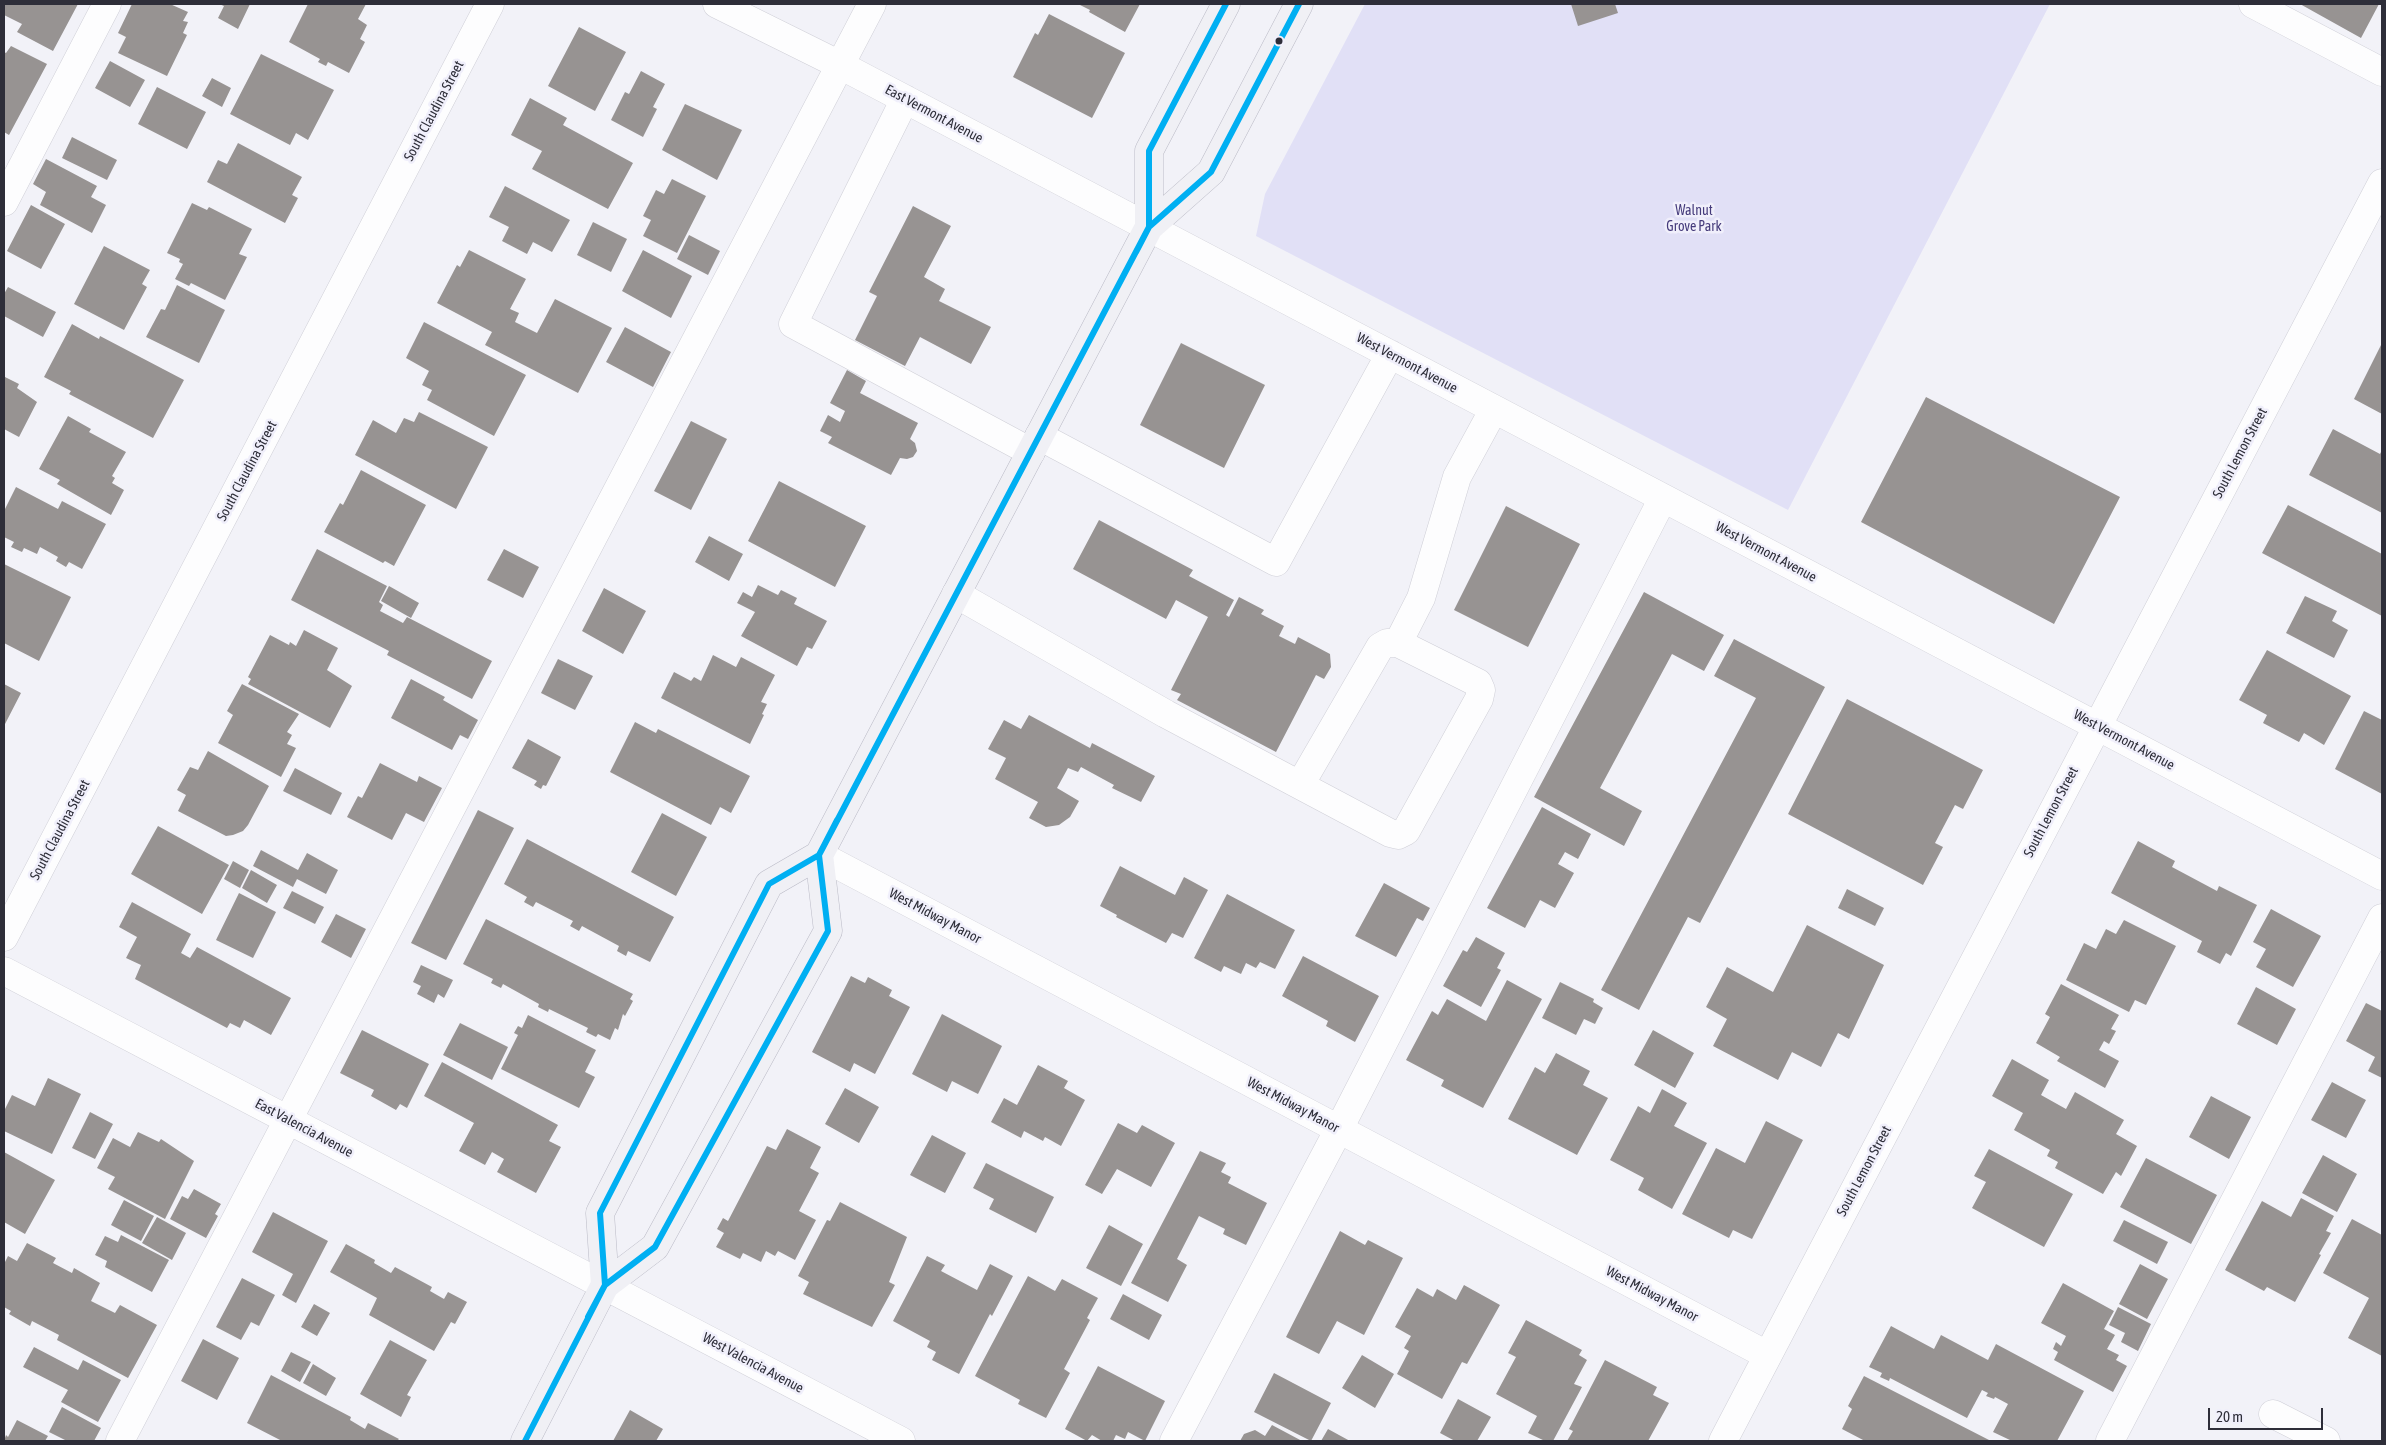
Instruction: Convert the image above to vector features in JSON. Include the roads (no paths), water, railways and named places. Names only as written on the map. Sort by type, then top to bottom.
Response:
[{"type":"main road","points":[[1149,227],[1149,151],[1226,4]]},
{"type":"main road","points":[[605,1285],[600,1213],[769,884],[819,855],[1149,227],[1211,172],[1299,4]]},
{"type":"main road","points":[[525,1441],[605,1285],[655,1247],[828,930],[819,855]]},
{"type":"street","points":[[4,202],[107,4]]},
{"type":"street","name":"South Claudina Street","points":[[4,937],[490,4]]},
{"type":"street","name":"East Vermont Avenue","points":[[717,4],[840,65],[1149,227]]},
{"type":"street","points":[[120,1441],[872,4]]},
{"type":"street","points":[[2253,4],[2382,72]]},
{"type":"street","points":[[905,99],[793,324],[1276,562],[1390,354]]},
{"type":"street","name":"South Lemon Street","points":[[1722,1441],[2382,183]]},
{"type":"street","name":"West Vermont Avenue","points":[[1149,227],[2382,876]]},
{"type":"street","points":[[1398,643],[1421,598],[1457,477],[1494,409]]},
{"type":"street","points":[[1174,1441],[1339,1129],[1664,498]]},
{"type":"street","points":[[956,594],[1166,714],[1390,833],[1398,835],[1406,831],[1479,699],[1481,690],[1478,683],[1398,643],[1387,643],[1380,647],[1300,785]]},
{"type":"street","name":"West Midway Manor","points":[[819,855],[1768,1355]]},
{"type":"street","points":[[2110,1441],[2382,918]]},
{"type":"street","name":"East Valencia Avenue","points":[[4,971],[605,1285]]},
{"type":"street","name":"West Valencia Avenue","points":[[605,1285],[901,1441]]},
{"type":"street","points":[[2273,1414],[2326,1441]]},
{"type":"park label","name":"Walnut Grove Park","points":[[1694,220]]}]
